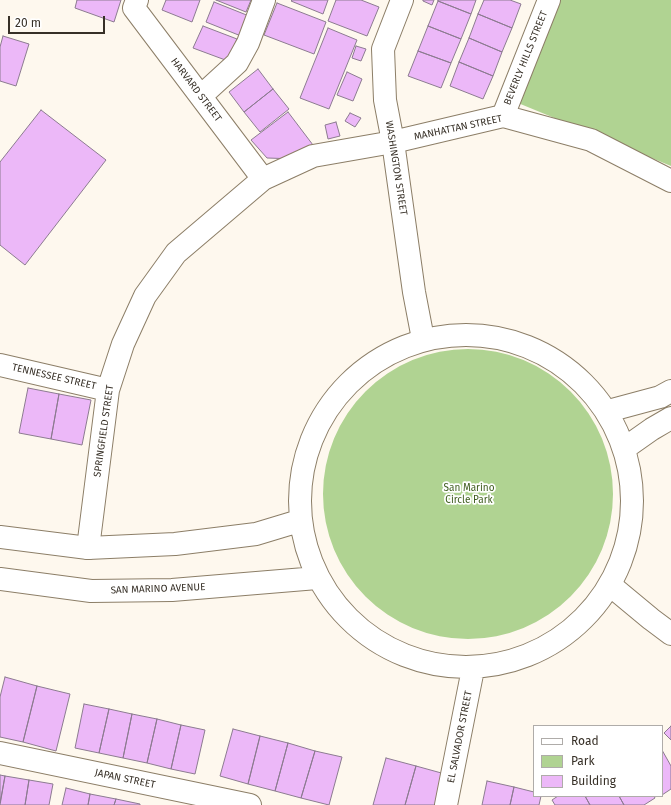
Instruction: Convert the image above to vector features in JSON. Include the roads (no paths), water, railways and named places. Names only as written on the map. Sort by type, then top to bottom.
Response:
[{"type":"street","name":"HARVARD STREET","points":[[137,0],[134,8],[263,179]]},
{"type":"street","points":[[201,96],[237,63],[248,43],[264,0]]},
{"type":"street","name":"WASHINGTON STREET","points":[[402,0],[383,49],[385,100],[393,142],[414,292],[423,339]]},
{"type":"street","name":"BEVERLY HILLS STREET","points":[[503,116],[549,0]]},
{"type":"street","name":"MANHATTAN STREET","points":[[263,179],[313,156],[393,142],[503,116],[591,140],[671,181]]},
{"type":"street","name":"SPRINGFIELD STREET","points":[[88,548],[108,390],[123,344],[145,296],[176,253],[263,179]]},
{"type":"street","points":[[471,333],[518,341],[560,362],[595,394],[608,411],[625,448],[634,504],[627,546],[610,585],[575,628],[528,657],[473,669],[428,665],[386,649],[350,623],[317,578],[300,521],[299,491],[310,440],[336,395],[375,360],[423,339],[471,333]]},
{"type":"street","name":"TENNESSEE STREET","points":[[0,365],[108,390]]},
{"type":"street","points":[[608,411],[660,397],[671,390]]},
{"type":"street","points":[[625,448],[671,418]]},
{"type":"street","points":[[0,536],[88,548],[175,544],[256,534],[300,521]]},
{"type":"street","name":"SAN MARINO AVENUE","points":[[0,579],[91,591],[172,590],[317,578]]},
{"type":"street","points":[[610,585],[671,634]]},
{"type":"street","name":"EL SALVADOR STREET","points":[[446,805],[473,669]]},
{"type":"street","name":"JAPAN STREET","points":[[0,753],[250,805]]},
{"type":"park label","name":"San Marino Circle Park","points":[[469,494]]}]
